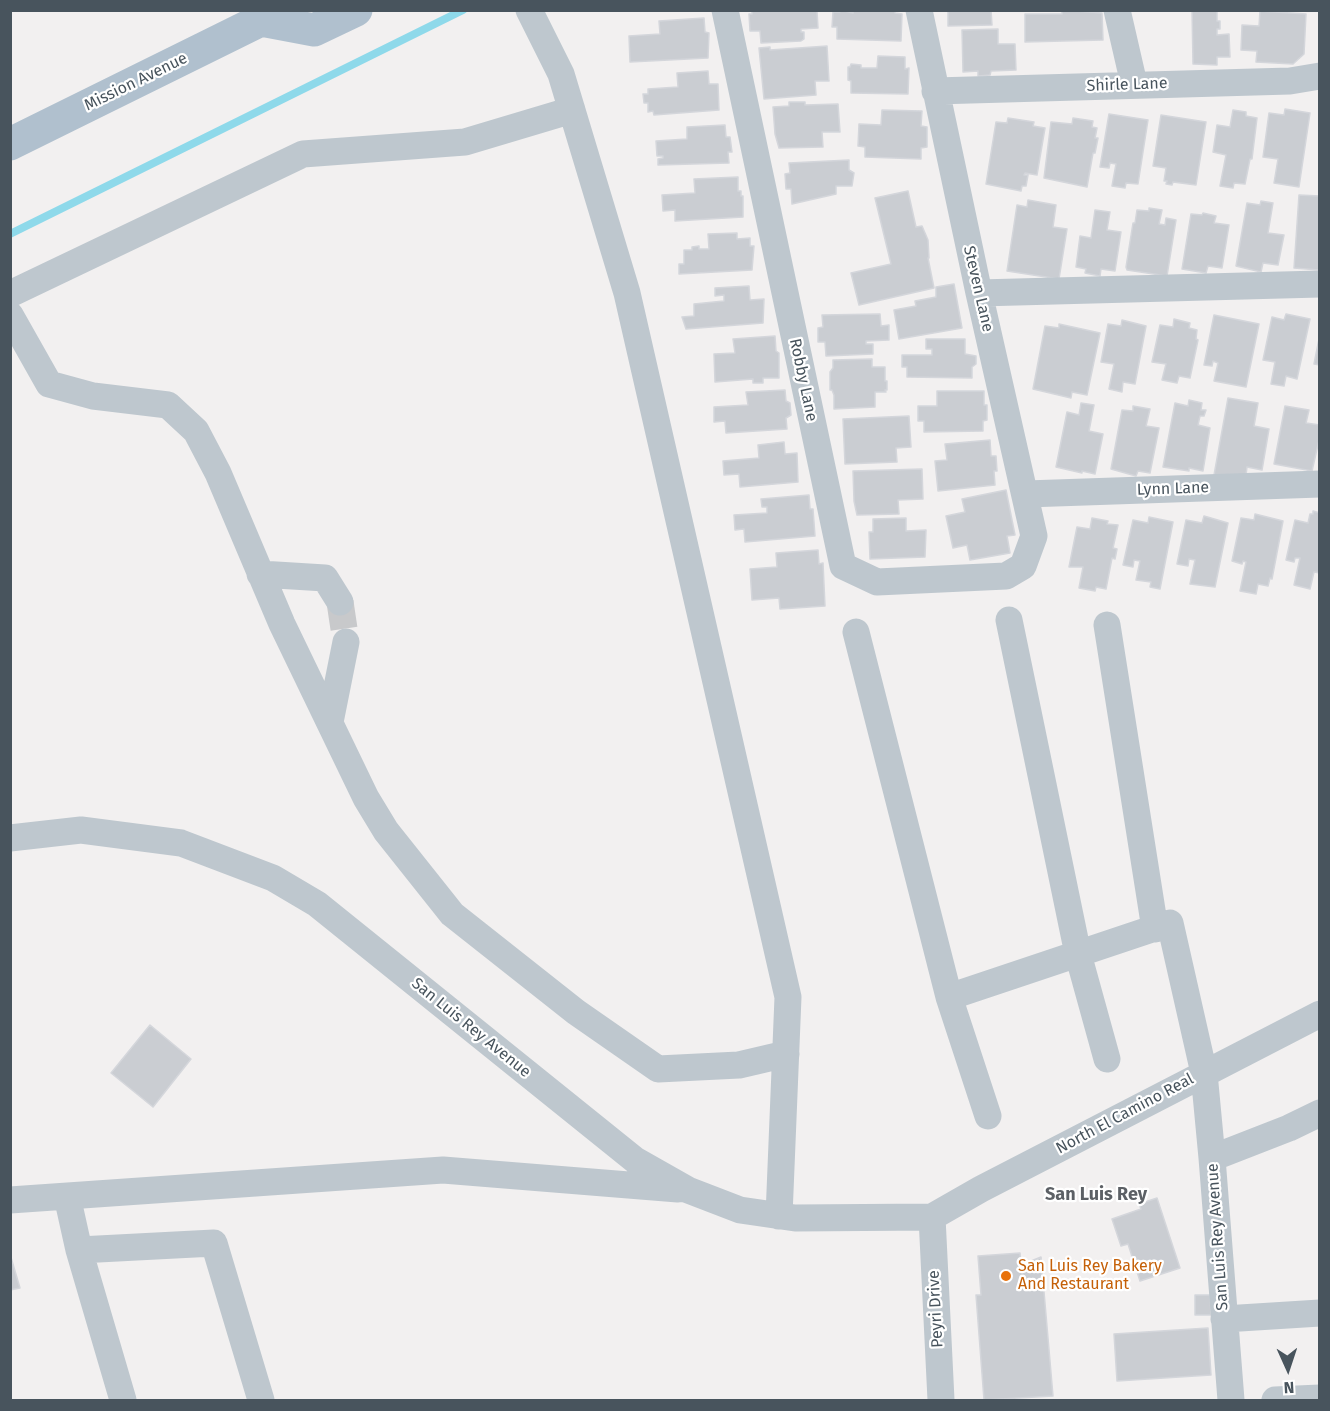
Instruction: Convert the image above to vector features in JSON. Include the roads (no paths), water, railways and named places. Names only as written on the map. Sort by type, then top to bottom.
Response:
[{"type":"main road","name":"Mission Avenue","points":[[10,144],[264,15],[314,30],[356,10]]},
{"type":"street","points":[[529,10],[561,74],[627,293],[788,997],[778,1216]]},
{"type":"street","name":"Robby Lane","points":[[725,10],[843,566],[877,582],[1006,576],[1023,566]]},
{"type":"street","name":"Steven Lane","points":[[919,10],[979,293],[1034,536],[1023,566]]},
{"type":"street","points":[[1117,10],[1134,84]]},
{"type":"street","name":"Shirle Lane","points":[[935,91],[1290,81],[1320,76]]},
{"type":"street","points":[[10,294],[303,154],[465,142],[572,111]]},
{"type":"street","points":[[979,293],[1320,284]]},
{"type":"street","points":[[10,315],[49,384],[93,396],[168,405],[196,431],[218,473],[282,624],[366,798],[386,831],[452,914],[576,1012],[658,1069],[739,1065],[786,1054]]},
{"type":"street","name":"Lynn Lane","points":[[1026,494],[1320,484]]},
{"type":"street","points":[[260,574],[325,578],[340,602]]},
{"type":"street","points":[[1010,621],[1078,954],[1107,1059]]},
{"type":"street","points":[[949,997],[1155,928],[1107,625]]},
{"type":"street","points":[[856,632],[949,997],[988,1116]]},
{"type":"street","points":[[330,722],[346,642]]},
{"type":"street","name":"San Luis Rey Avenue","points":[[10,838],[81,831],[182,843],[273,878],[317,904],[635,1160],[688,1190],[740,1210],[795,1218],[932,1217]]},
{"type":"street","name":"San Luis Rey Avenue","points":[[1155,928],[1170,923],[1204,1073],[1231,1401]]},
{"type":"street","name":"North El Camino Real","points":[[932,1217],[981,1189],[1320,1014]]},
{"type":"street","points":[[1212,1158],[1289,1128],[1320,1113]]},
{"type":"street","points":[[10,1200],[443,1170],[688,1190]]},
{"type":"street","points":[[67,1196],[79,1250],[123,1401]]},
{"type":"street","name":"Peyri Drive","points":[[932,1217],[940,1401]]},
{"type":"street","points":[[79,1250],[214,1243],[261,1401]]},
{"type":"street","points":[[1224,1319],[1320,1313]]},
{"type":"street","points":[[1275,1401],[1320,1398]]},
{"type":"waterway","points":[[10,234],[463,10]]},
{"type":"tunnel","points":[[340,602],[346,642]]},
{"type":"place","name":"San Luis Rey Bakery And Restaurant","points":[[1006,1276]]},
{"type":"district","name":"San Luis Rey","points":[[1096,1195]]}]
